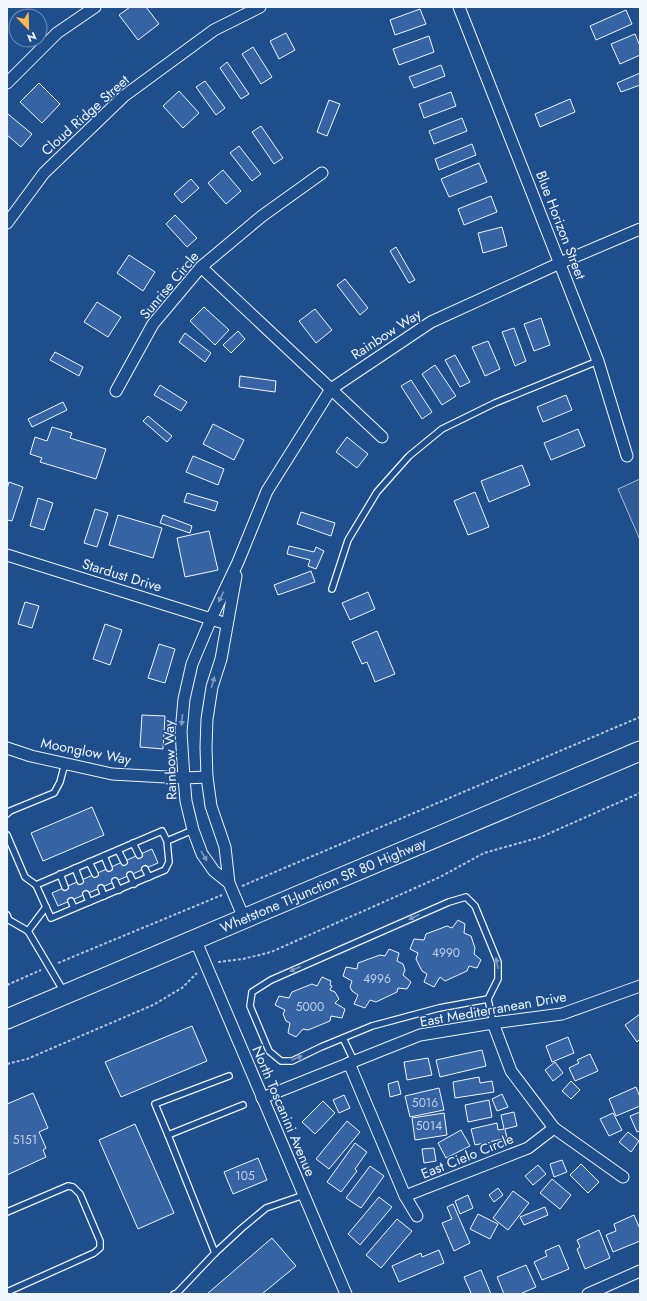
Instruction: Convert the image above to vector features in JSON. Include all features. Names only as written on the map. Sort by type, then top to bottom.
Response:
[{"type":"highway","name":"Whetstone TI-Junction SR 80 Highway","points":[[7,1019],[640,751]]},
{"type":"street","points":[[7,83],[57,33],[95,7]]},
{"type":"street","name":"Cloud Ridge Street","points":[[7,223],[44,173],[124,96],[214,30],[260,7]]},
{"type":"street","name":"Blue Horizon Street","points":[[459,7],[598,361],[628,456]]},
{"type":"street","name":"Sunrise Circle","points":[[116,391],[153,324],[201,267],[262,216],[322,173]]},
{"type":"street","name":"Rainbow Way","points":[[230,887],[214,871],[202,854],[192,830],[186,801],[181,732],[184,698],[192,664],[238,562],[266,491],[330,389],[431,322],[560,263],[640,229]]},
{"type":"street","points":[[201,267],[382,437]]},
{"type":"street","name":"Stardust Drive","points":[[7,555],[227,624]]},
{"type":"street","name":"Rainbow Way","points":[[238,562],[221,658],[212,687],[207,719],[206,747],[207,777],[211,806],[225,847],[230,887],[244,918]]},
{"type":"street","name":"Moonglow Way","points":[[7,748],[31,756],[112,774],[184,778],[207,777]]},
{"type":"street","name":"North Toscanini Avenue","points":[[195,939],[346,1294]]},
{"type":"street","name":"East Mediterranean Drive","points":[[262,1098],[420,1036],[493,1023],[562,1014],[640,986]]},
{"type":"street","points":[[493,1023],[511,1071],[554,1128],[623,1178]]},
{"type":"street","points":[[351,1062],[405,1196],[417,1216]]},
{"type":"street","name":"East Cielo Circle","points":[[405,1196],[528,1148],[554,1128]]},
{"type":"street","points":[[588,1294],[640,1271]]},
{"type":"lane","points":[[332,589],[348,540],[378,492],[409,456],[442,429],[495,403],[598,361]]},
{"type":"lane","points":[[7,814],[10,811],[54,793],[60,782],[65,763]]},
{"type":"lane","points":[[167,841],[192,830]]},
{"type":"lane","points":[[7,835],[25,877],[36,885],[51,918],[165,870],[169,862],[167,841],[162,831],[36,885]]},
{"type":"lane","points":[[134,843],[139,855]]},
{"type":"lane","points":[[118,850],[124,862]]},
{"type":"lane","points":[[104,856],[109,868]]},
{"type":"lane","points":[[90,862],[95,874]]},
{"type":"lane","points":[[75,868],[80,881]]},
{"type":"lane","points":[[145,868],[148,877]]},
{"type":"lane","points":[[60,874],[65,887]]},
{"type":"lane","points":[[130,875],[134,884]]},
{"type":"lane","points":[[115,882],[119,890]]},
{"type":"lane","points":[[101,888],[104,896]]},
{"type":"lane","points":[[86,894],[89,902]]},
{"type":"lane","points":[[488,1000],[439,1008],[372,1026],[292,1061],[281,1060],[269,1051],[250,1006],[252,992],[271,980],[449,902],[466,897],[476,906],[498,962],[498,979],[488,1000],[493,1023]]},
{"type":"lane","points":[[71,901],[74,908]]},
{"type":"lane","points":[[28,931],[46,906]]},
{"type":"lane","points":[[7,916],[9,920],[28,931],[66,994]]},
{"type":"lane","points":[[343,1038],[351,1062]]},
{"type":"lane","points":[[216,1253],[155,1104],[229,1076]]},
{"type":"lane","points":[[168,1135],[243,1105]]},
{"type":"lane","points":[[7,1212],[68,1186],[73,1187],[80,1194],[100,1241],[100,1248],[94,1254],[7,1292]]},
{"type":"lane","points":[[174,1294],[177,1293],[242,1228],[266,1208],[304,1195]]},
{"type":"path","points":[[7,985],[230,887],[640,718]]},
{"type":"path","points":[[7,1064],[27,1059],[153,1005],[182,988],[206,964],[243,959],[271,952],[440,877],[484,853],[541,837],[640,793]]},
{"type":"shaded area","points":[[640,479],[640,540],[618,489]]},
{"type":"building","points":[[130,7],[146,7],[159,24],[138,40],[119,15]]},
{"type":"building","points":[[420,9],[426,24],[395,35],[390,20]]},
{"type":"building","points":[[626,10],[632,24],[596,40],[590,26]]},
{"type":"building","points":[[286,33],[295,50],[279,59],[270,41]]},
{"type":"building","points":[[635,34],[640,46],[640,55],[620,64],[611,44]]},
{"type":"building","points":[[429,36],[434,52],[399,65],[393,49]]},
{"type":"building","points":[[253,47],[272,77],[261,84],[242,54]]},
{"type":"building","points":[[227,62],[249,94],[241,99],[220,68]]},
{"type":"building","points":[[441,65],[445,76],[414,88],[409,77]]},
{"type":"building","points":[[640,73],[640,85],[621,92],[617,83]]},
{"type":"building","points":[[205,81],[225,108],[216,115],[196,87]]},
{"type":"building","points":[[39,83],[60,104],[42,123],[20,102]]},
{"type":"building","points":[[179,91],[199,113],[183,128],[163,106]]},
{"type":"building","points":[[451,92],[456,106],[424,118],[419,104]]},
{"type":"building","points":[[570,99],[575,112],[540,127],[535,114]]},
{"type":"building","points":[[329,100],[340,104],[327,136],[317,132]]},
{"type":"building","points":[[8,114],[32,134],[21,147],[7,135]]},
{"type":"building","points":[[462,118],[467,131],[434,144],[429,131]]},
{"type":"building","points":[[261,126],[283,158],[274,164],[252,132]]},
{"type":"building","points":[[472,144],[476,155],[439,170],[435,159]]},
{"type":"building","points":[[239,146],[261,174],[252,181],[230,153]]},
{"type":"building","points":[[479,163],[487,182],[449,197],[441,179]]},
{"type":"building","points":[[223,170],[241,191],[226,204],[208,183]]},
{"type":"building","points":[[191,179],[199,188],[182,203],[174,194]]},
{"type":"building","points":[[491,196],[497,212],[464,225],[458,209]]},
{"type":"building","points":[[175,215],[197,238],[187,247],[166,224]]},
{"type":"building","points":[[502,227],[507,246],[483,253],[478,233]]},
{"type":"building","points":[[396,247],[415,280],[409,283],[390,251]]},
{"type":"building","points":[[129,255],[155,272],[143,291],[117,273]]},
{"type":"building","points":[[345,279],[368,308],[360,315],[337,285]]},
{"type":"building","points":[[97,302],[121,317],[108,337],[84,322]]},
{"type":"building","points":[[204,307],[229,330],[215,345],[190,321]]},
{"type":"building","points":[[315,309],[332,330],[316,343],[299,321]]},
{"type":"building","points":[[541,318],[550,345],[534,351],[524,324]]},
{"type":"building","points":[[514,328],[526,361],[515,366],[502,332]]},
{"type":"building","points":[[238,331],[245,339],[231,353],[223,345]]},
{"type":"building","points":[[185,333],[211,353],[205,362],[179,342]]},
{"type":"building","points":[[488,341],[500,369],[485,376],[472,347]]},
{"type":"building","points":[[55,352],[83,367],[79,376],[50,360]]},
{"type":"building","points":[[455,355],[470,382],[460,387],[445,360]]},
{"type":"building","points":[[435,365],[456,396],[442,405],[422,374]]},
{"type":"building","points":[[240,376],[276,381],[275,392],[239,387]]},
{"type":"building","points":[[411,380],[432,412],[422,419],[401,386]]},
{"type":"building","points":[[160,385],[187,402],[181,411],[154,395]]},
{"type":"building","points":[[566,395],[572,410],[543,422],[537,407]]},
{"type":"building","points":[[63,402],[67,410],[32,427],[28,419]]},
{"type":"building","points":[[148,416],[172,436],[167,442],[143,421]]},
{"type":"building","points":[[213,424],[244,440],[234,460],[203,444]]},
{"type":"building","points":[[52,427],[72,433],[70,438],[106,449],[96,479],[40,462],[42,458],[30,454],[35,437],[47,441]]},
{"type":"building","points":[[578,429],[585,446],[551,460],[544,443]]},
{"type":"building","points":[[347,437],[368,454],[357,468],[336,452]]},
{"type":"building","points":[[193,456],[224,469],[218,485],[186,472]]},
{"type":"building","points":[[522,465],[530,485],[489,502],[481,481]]},
{"type":"building","points":[[9,482],[23,487],[12,521],[7,520],[7,489]]},
{"type":"building","points":[[475,492],[489,527],[468,535],[454,501]]},
{"type":"building","points":[[187,493],[218,502],[215,511],[184,502]]},
{"type":"building","points":[[38,498],[53,503],[44,530],[30,526]]},
{"type":"building","points":[[95,509],[108,513],[97,547],[84,543]]},
{"type":"building","points":[[301,512],[335,523],[331,536],[297,524]]},
{"type":"building","points":[[118,515],[162,528],[153,558],[109,545]]},
{"type":"building","points":[[163,515],[192,526],[190,533],[160,523]]},
{"type":"building","points":[[209,531],[218,570],[185,577],[177,538]]},
{"type":"building","points":[[289,546],[314,552],[316,547],[324,551],[316,569],[308,566],[310,560],[287,554]]},
{"type":"building","points":[[311,571],[315,582],[278,595],[274,585]]},
{"type":"building","points":[[368,592],[375,609],[350,620],[342,603]]},
{"type":"building","points":[[25,602],[39,606],[32,628],[18,624]]},
{"type":"building","points":[[105,624],[122,630],[110,665],[93,659]]},
{"type":"building","points":[[377,631],[395,674],[375,682],[367,662],[362,664],[352,642]]},
{"type":"building","points":[[159,644],[175,649],[165,683],[148,678]]},
{"type":"building","points":[[142,715],[165,716],[163,749],[140,747]]},
{"type":"building","points":[[92,807],[104,835],[43,861],[31,833]]},
{"type":"building","points":[[152,849],[158,863],[58,906],[52,893]]},
{"type":"building","points":[[458,920],[465,924],[464,933],[471,936],[475,948],[474,954],[481,960],[477,968],[469,966],[467,971],[445,981],[440,977],[434,987],[424,982],[427,974],[422,971],[416,959],[418,953],[410,949],[414,939],[424,940],[426,934],[447,926],[452,928]]},
{"type":"building","points":[[389,949],[399,953],[397,961],[403,964],[405,970],[403,975],[411,982],[407,989],[398,988],[397,992],[376,1002],[370,1000],[365,1008],[354,1004],[358,995],[352,991],[350,987],[352,981],[343,976],[346,967],[357,969],[358,963],[380,955],[385,956]]},
{"type":"building","points":[[322,977],[331,981],[330,985],[332,986],[330,990],[335,992],[339,999],[335,1003],[345,1009],[342,1018],[331,1016],[330,1021],[308,1030],[303,1029],[296,1037],[288,1033],[290,1023],[286,1021],[283,1014],[285,1010],[275,1005],[279,996],[289,998],[292,992],[312,984],[317,986]]},
{"type":"building","points":[[640,1014],[640,1039],[637,1042],[625,1025]]},
{"type":"building","points":[[192,1026],[207,1061],[121,1097],[105,1062]]},
{"type":"building","points":[[568,1037],[574,1053],[552,1062],[546,1046]]},
{"type":"building","points":[[482,1050],[486,1066],[440,1077],[436,1060]]},
{"type":"building","points":[[590,1054],[598,1071],[575,1081],[569,1068],[579,1063],[577,1060]]},
{"type":"building","points":[[428,1058],[432,1075],[407,1080],[404,1062]]},
{"type":"building","points":[[555,1062],[563,1073],[553,1081],[545,1070]]},
{"type":"building","points":[[479,1077],[480,1083],[492,1081],[494,1092],[455,1098],[453,1082]]},
{"type":"building","points":[[398,1081],[401,1094],[390,1097],[388,1084]]},
{"type":"building","points":[[571,1081],[580,1090],[571,1099],[562,1091]]},
{"type":"building","points":[[636,1087],[640,1097],[640,1106],[616,1116],[609,1099]]},
{"type":"building","points":[[439,1088],[444,1110],[410,1117],[405,1096]]},
{"type":"building","points":[[33,1093],[48,1128],[39,1132],[46,1148],[43,1150],[46,1157],[7,1175],[7,1104]]},
{"type":"building","points":[[502,1094],[508,1107],[497,1111],[492,1099]]},
{"type":"building","points":[[344,1095],[350,1108],[339,1113],[333,1100]]},
{"type":"building","points":[[489,1100],[492,1117],[468,1122],[465,1105]]},
{"type":"building","points":[[323,1101],[335,1113],[315,1134],[302,1122]]},
{"type":"building","points":[[514,1112],[517,1126],[505,1129],[507,1138],[475,1145],[471,1129],[497,1123],[498,1130],[504,1129],[501,1115]]},
{"type":"building","points":[[640,1112],[640,1131],[637,1132],[630,1116]]},
{"type":"building","points":[[444,1113],[447,1135],[415,1140],[412,1118]]},
{"type":"building","points":[[613,1113],[622,1130],[609,1136],[600,1119]]},
{"type":"building","points":[[347,1121],[360,1132],[329,1169],[316,1159]]},
{"type":"building","points":[[135,1124],[174,1213],[138,1229],[99,1140]]},
{"type":"building","points":[[461,1130],[470,1146],[446,1158],[438,1143]]},
{"type":"building","points":[[628,1132],[639,1141],[631,1152],[619,1142]]},
{"type":"building","points":[[355,1143],[367,1152],[355,1169],[357,1171],[341,1192],[327,1182]]},
{"type":"building","points":[[434,1148],[436,1161],[424,1163],[422,1149]]},
{"type":"building","points":[[258,1158],[267,1180],[233,1194],[224,1172]]},
{"type":"building","points":[[562,1160],[567,1172],[554,1177],[550,1164]]},
{"type":"building","points":[[581,1164],[599,1182],[588,1193],[570,1175]]},
{"type":"building","points":[[538,1165],[546,1174],[533,1185],[525,1176]]},
{"type":"building","points":[[370,1166],[384,1176],[361,1208],[346,1198]]},
{"type":"building","points":[[552,1179],[571,1195],[560,1209],[540,1193]]},
{"type":"building","points":[[498,1188],[503,1195],[494,1202],[489,1195]]},
{"type":"building","points":[[513,1191],[529,1203],[508,1230],[493,1218]]},
{"type":"building","points":[[468,1195],[473,1208],[460,1214],[455,1201]]},
{"type":"building","points":[[379,1197],[392,1207],[360,1245],[348,1234]]},
{"type":"building","points":[[453,1204],[470,1243],[454,1251],[442,1223],[452,1219],[447,1207]]},
{"type":"building","points":[[545,1207],[548,1215],[524,1225],[520,1217]]},
{"type":"building","points":[[478,1214],[498,1224],[490,1239],[470,1229]]},
{"type":"building","points":[[634,1215],[640,1229],[640,1241],[613,1252],[606,1235],[616,1231],[614,1224]]},
{"type":"building","points":[[397,1219],[412,1231],[381,1268],[366,1255]]},
{"type":"building","points":[[599,1230],[610,1258],[585,1269],[577,1249],[580,1247],[577,1240]]},
{"type":"building","points":[[272,1238],[296,1266],[262,1294],[207,1294]]},
{"type":"building","points":[[559,1245],[569,1269],[542,1280],[534,1262],[547,1256],[545,1251]]},
{"type":"building","points":[[439,1250],[444,1263],[399,1282],[392,1266],[421,1253],[422,1257]]},
{"type":"building","points":[[526,1265],[536,1287],[520,1294],[504,1294],[497,1277]]},
{"type":"building","points":[[481,1270],[491,1294],[468,1294],[471,1293],[464,1277]]}]
